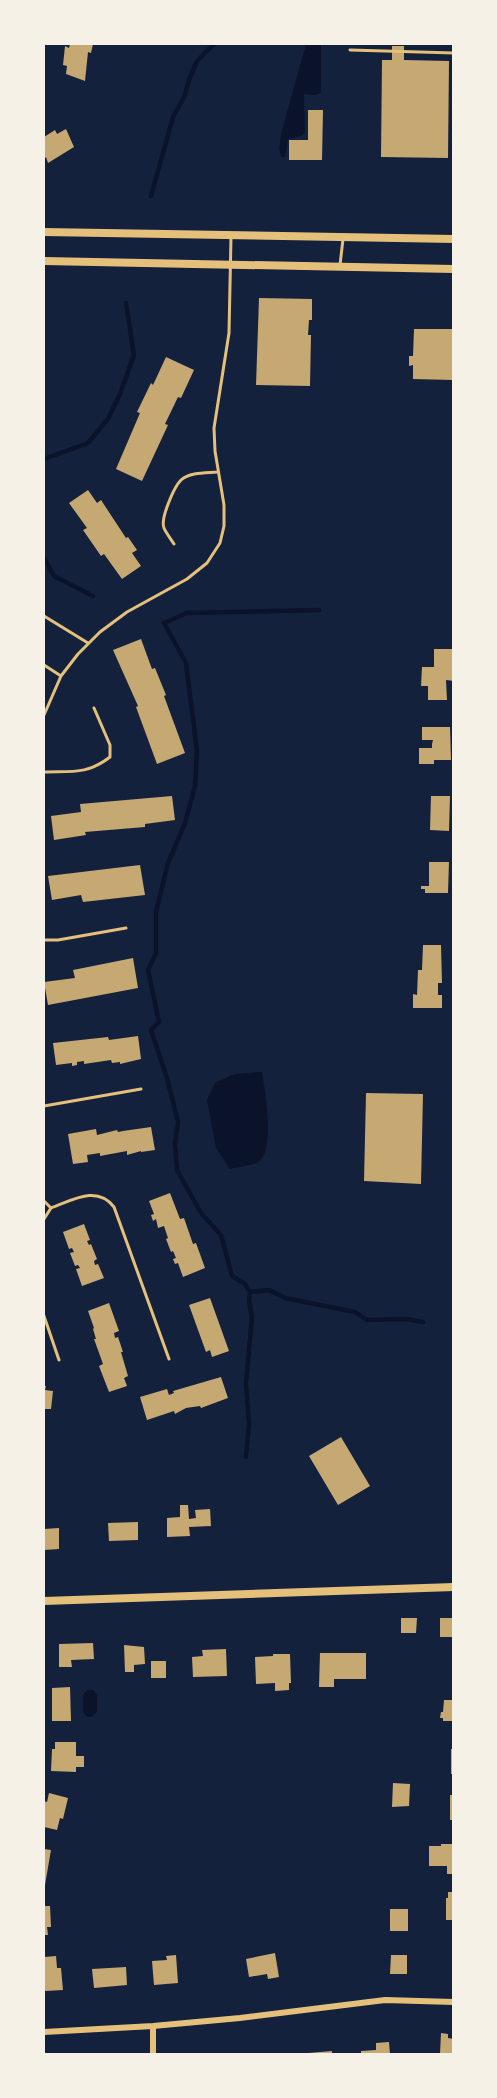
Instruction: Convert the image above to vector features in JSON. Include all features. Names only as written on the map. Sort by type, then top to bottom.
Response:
[{"type":"street","points":[[44,232],[453,239]]},
{"type":"street","points":[[44,261],[453,269]]},
{"type":"street","points":[[44,1601],[453,1587]]},
{"type":"street","points":[[44,2032],[240,2018],[385,2000],[453,2002]]},
{"type":"street","points":[[153,2026],[153,2055]]},
{"type":"lane","points":[[350,50],[453,52]]},
{"type":"lane","points":[[44,715],[61,676],[88,643],[127,612],[187,579],[207,563],[220,543],[224,526],[224,505],[217,472],[214,428],[229,333],[231,235]]},
{"type":"lane","points":[[340,267],[343,237]]},
{"type":"lane","points":[[174,544],[164,528],[163,519],[175,489],[181,480],[191,475],[217,472]]},
{"type":"lane","points":[[44,616],[88,643]]},
{"type":"lane","points":[[44,665],[61,676]]},
{"type":"lane","points":[[44,772],[70,773],[98,766],[110,757],[110,745],[94,708]]},
{"type":"lane","points":[[44,940],[58,940],[126,928]]},
{"type":"lane","points":[[44,1106],[141,1089]]},
{"type":"lane","points":[[44,1219],[51,1208],[97,1194],[107,1197],[114,1207],[169,1359]]},
{"type":"lane","points":[[44,1201],[51,1208]]},
{"type":"lane","points":[[44,1316],[59,1360]]},
{"type":"water","points":[[306,44],[321,44],[321,93],[304,94],[305,132],[301,136],[288,139],[285,157],[282,158],[279,149],[281,134]]},
{"type":"water","points":[[262,1072],[268,1120],[267,1146],[258,1162],[230,1169],[216,1148],[207,1100],[215,1083],[234,1074]]},
{"type":"water","points":[[87,1690],[93,1690],[97,1695],[97,1712],[92,1717],[87,1717],[83,1712],[83,1695]]},
{"type":"building","points":[[70,44],[93,44],[91,53],[88,52],[85,81],[66,74],[67,66],[63,65],[65,46],[69,48]]},
{"type":"building","points":[[392,46],[404,46],[404,60],[449,61],[448,158],[381,157],[382,60],[392,60]]},
{"type":"building","points":[[308,110],[323,110],[322,160],[289,160],[289,140],[308,140]]},
{"type":"building","points":[[66,129],[74,147],[48,163],[46,157],[44,159],[44,137],[55,130],[57,134]]},
{"type":"building","points":[[259,298],[312,299],[312,320],[309,320],[308,335],[311,335],[310,386],[256,385]]},
{"type":"building","points":[[414,329],[454,329],[453,380],[413,379],[413,365],[409,366],[409,356],[413,356]]},
{"type":"building","points":[[166,357],[194,370],[165,424],[168,425],[142,481],[116,469],[140,413],[137,412]]},
{"type":"building","points":[[88,490],[97,503],[101,500],[126,538],[128,537],[137,550],[132,553],[141,566],[122,579],[104,554],[101,556],[83,530],[87,528],[69,503]]},
{"type":"building","points":[[141,639],[152,669],[155,668],[166,695],[164,696],[185,753],[157,764],[136,707],[138,706],[113,650]]},
{"type":"building","points":[[434,649],[454,649],[454,681],[446,680],[447,700],[428,700],[428,686],[421,686],[422,667],[434,667]]},
{"type":"building","points":[[422,727],[450,727],[451,760],[434,760],[434,764],[419,764],[419,748],[432,748],[433,740],[422,740]]},
{"type":"building","points":[[172,796],[175,820],[145,824],[145,827],[85,832],[86,835],[54,840],[51,816],[81,812],[80,804]]},
{"type":"building","points":[[431,796],[450,796],[449,831],[430,830]]},
{"type":"building","points":[[429,862],[449,862],[448,893],[425,893],[425,889],[421,889],[421,886],[429,886]]},
{"type":"building","points":[[140,865],[145,895],[83,902],[81,895],[52,900],[48,876]]},
{"type":"building","points":[[423,945],[441,945],[442,983],[438,983],[438,995],[442,995],[442,1008],[413,1008],[413,994],[417,995],[418,970],[422,970]]},
{"type":"building","points":[[133,958],[138,988],[48,1005],[44,982],[75,978],[73,970]]},
{"type":"building","points":[[138,1036],[141,1059],[120,1064],[120,1062],[112,1063],[111,1060],[84,1064],[84,1061],[77,1062],[77,1065],[72,1066],[72,1063],[56,1065],[53,1043]]},
{"type":"building","points":[[366,1093],[423,1094],[421,1184],[364,1181]]},
{"type":"building","points":[[151,1127],[155,1150],[127,1155],[127,1151],[100,1156],[100,1153],[87,1155],[88,1162],[73,1164],[68,1134],[96,1129],[97,1135],[117,1130],[118,1132]]},
{"type":"building","points":[[170,1193],[180,1219],[184,1218],[193,1244],[196,1243],[205,1268],[183,1277],[178,1263],[175,1264],[173,1259],[176,1258],[166,1239],[168,1238],[164,1226],[158,1228],[156,1219],[153,1221],[151,1215],[154,1214],[149,1201]]},
{"type":"building","points":[[84,1224],[90,1240],[87,1241],[89,1245],[91,1244],[97,1259],[94,1261],[95,1265],[98,1264],[104,1278],[82,1286],[76,1269],[80,1268],[78,1265],[75,1266],[70,1253],[74,1252],[72,1248],[69,1249],[63,1232]]},
{"type":"building","points":[[210,1298],[229,1351],[212,1357],[210,1350],[206,1352],[189,1305]]},
{"type":"building","points":[[109,1303],[119,1331],[114,1333],[115,1338],[118,1337],[128,1376],[124,1378],[127,1386],[109,1392],[99,1366],[103,1364],[94,1339],[96,1339],[94,1328],[88,1311]]},
{"type":"building","points":[[221,1377],[228,1398],[201,1408],[200,1406],[186,1408],[175,1414],[174,1411],[147,1420],[140,1397],[167,1389],[169,1395],[174,1393],[173,1391]]},
{"type":"building","points":[[44,1386],[46,1386],[45,1390],[53,1391],[51,1409],[44,1409]]},
{"type":"building","points":[[341,1437],[370,1486],[338,1505],[309,1456]]},
{"type":"building","points":[[180,1505],[188,1505],[189,1519],[196,1518],[195,1510],[210,1509],[211,1526],[189,1527],[190,1536],[167,1537],[167,1518],[180,1517]]},
{"type":"building","points":[[138,1522],[138,1540],[109,1541],[108,1523]]},
{"type":"building","points":[[59,1528],[59,1549],[44,1550],[44,1529]]},
{"type":"building","points":[[401,1618],[417,1618],[416,1633],[401,1633]]},
{"type":"building","points":[[440,1618],[454,1618],[454,1637],[440,1637]]},
{"type":"building","points":[[93,1643],[94,1659],[71,1660],[72,1667],[59,1667],[59,1644]]},
{"type":"building","points":[[124,1645],[144,1647],[145,1664],[134,1665],[134,1672],[125,1672]]},
{"type":"building","points":[[226,1649],[227,1676],[193,1677],[192,1657],[203,1656],[202,1650]]},
{"type":"building","points":[[320,1653],[366,1653],[366,1679],[334,1679],[334,1687],[319,1687]]},
{"type":"building","points":[[273,1654],[290,1654],[291,1683],[289,1683],[289,1690],[275,1691],[275,1683],[256,1684],[255,1657],[273,1656]]},
{"type":"building","points":[[151,1661],[166,1661],[166,1678],[151,1678]]},
{"type":"building","points":[[70,1687],[71,1721],[52,1721],[52,1688]]},
{"type":"building","points":[[444,1700],[454,1700],[454,1721],[443,1721],[443,1718],[440,1718]]},
{"type":"building","points":[[55,1742],[76,1742],[76,1756],[84,1756],[84,1767],[76,1767],[76,1772],[51,1771],[52,1749],[55,1749]]},
{"type":"building","points":[[451,1749],[454,1749],[454,1774],[451,1774]]},
{"type":"building","points":[[393,1783],[410,1784],[409,1806],[392,1807]]},
{"type":"building","points":[[49,1793],[68,1798],[63,1819],[60,1818],[57,1830],[44,1827],[44,1801],[47,1802]]},
{"type":"building","points":[[450,1795],[454,1795],[454,1820],[450,1820]]},
{"type":"building","points":[[441,1844],[454,1844],[454,1874],[447,1874],[447,1866],[429,1866],[429,1846],[441,1846]]},
{"type":"building","points":[[44,1849],[51,1850],[45,1885],[44,1885]]},
{"type":"building","points":[[448,1892],[454,1892],[454,1920],[446,1920]]},
{"type":"building","points":[[44,1906],[50,1906],[51,1927],[47,1927],[48,1935],[44,1935]]},
{"type":"building","points":[[390,1909],[408,1909],[408,1931],[390,1931]]},
{"type":"building","points":[[275,1953],[279,1977],[268,1979],[267,1974],[249,1977],[246,1959]]},
{"type":"building","points":[[176,1955],[178,1983],[154,1985],[152,1961],[167,1960],[166,1956]]},
{"type":"building","points":[[391,1955],[407,1955],[407,1974],[390,1974]]},
{"type":"building","points":[[56,1956],[57,1968],[61,1968],[63,1990],[46,1991],[44,1990],[44,1957]]},
{"type":"building","points":[[126,1967],[127,1985],[94,1988],[92,1969]]},
{"type":"building","points":[[441,2033],[448,2034],[448,2038],[454,2039],[454,2054],[440,2054]]},
{"type":"building","points":[[389,2042],[390,2054],[361,2054],[361,2051],[376,2050],[376,2043]]},
{"type":"building","points":[[332,2051],[332,2054],[308,2054],[308,2053]]},
{"type":"waterway","points":[[151,196],[173,117],[184,97],[197,61],[214,44]]},
{"type":"waterway","points":[[44,459],[88,443],[108,419],[134,355],[126,303]]},
{"type":"waterway","points":[[44,558],[54,576],[93,596]]},
{"type":"waterway","points":[[246,1457],[249,1423],[246,1384],[252,1317],[250,1292],[245,1284],[232,1276],[221,1235],[201,1213],[177,1170],[175,1143],[178,1122],[167,1078],[151,1030],[159,1022],[148,970],[156,953],[156,912],[168,863],[185,823],[195,786],[197,751],[186,663],[164,623],[187,613],[319,610]]},
{"type":"waterway","points":[[250,1292],[269,1290],[285,1298],[355,1312],[367,1320],[406,1319],[423,1322]]}]
